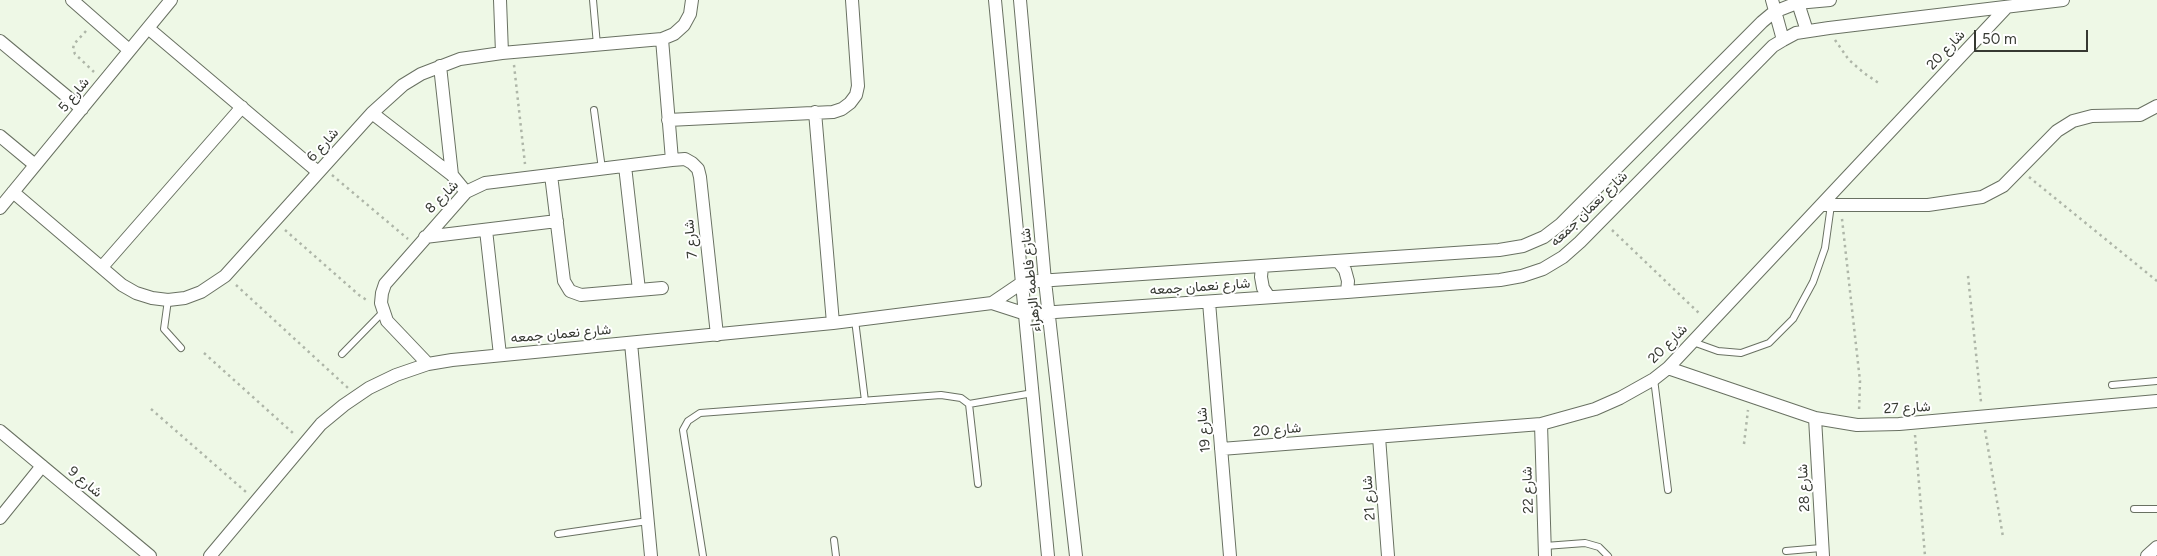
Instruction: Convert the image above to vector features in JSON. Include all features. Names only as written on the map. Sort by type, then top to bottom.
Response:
[{"type":"street","points":[[72,0],[129,50]]},
{"type":"street","name":"شارع 5","points":[[0,208],[171,0]]},
{"type":"street","points":[[500,0],[507,52]]},
{"type":"street","name":"شارع 6","points":[[13,192],[122,285],[136,293],[152,298],[168,300],[185,298],[201,292],[225,276],[372,113],[403,85],[440,66],[460,59],[507,52],[662,39],[674,34],[684,25],[690,14],[692,0]]},
{"type":"street","points":[[668,120],[842,109],[856,95],[858,86],[852,0]]},
{"type":"street","name":"شارع فاطمه الزهراء","points":[[995,0],[1048,556]]},
{"type":"street","name":"شارع فاطمه الزهراء","points":[[1020,0],[1045,281],[1076,556]]},
{"type":"street","name":"شارع نعمان جمعه","points":[[992,303],[1023,282],[1499,250],[1523,246],[1544,237],[1561,224],[1762,22],[1773,6],[1830,0]]},
{"type":"street","name":"شارع نعمان جمعه","points":[[210,556],[321,424],[357,396],[396,375],[428,364],[500,355],[833,323],[992,303],[1026,314],[1049,313],[1347,292],[1500,280],[1522,276],[1543,268],[1563,257],[1602,220],[1773,46],[1782,40],[1807,31],[2063,0]]},
{"type":"street","points":[[1797,2],[1807,31]]},
{"type":"street","points":[[1773,6],[1782,40]]},
{"type":"street","name":"شارع 20","points":[[1221,449],[1541,424],[1595,409],[1620,398],[1654,379],[1668,368],[1709,324],[1831,205],[2006,8]]},
{"type":"street","points":[[148,28],[320,170]]},
{"type":"street","points":[[662,39],[672,160]]},
{"type":"street","points":[[0,41],[82,109]]},
{"type":"street","points":[[440,66],[452,175]]},
{"type":"street","points":[[1831,205],[1928,204],[1982,197],[2003,186],[2057,131],[2073,121],[2092,116],[2140,115],[2157,106]]},
{"type":"street","points":[[102,268],[242,107]]},
{"type":"street","points":[[815,112],[833,323]]},
{"type":"street","points":[[372,113],[452,175],[466,192]]},
{"type":"street","points":[[0,136],[35,165]]},
{"type":"street","name":"شارع 7","points":[[672,160],[685,159],[698,169],[717,335]]},
{"type":"street","name":"شارع 8","points":[[382,307],[385,284],[466,192],[485,183],[672,160]]},
{"type":"street","points":[[625,166],[639,290]]},
{"type":"street","points":[[551,175],[564,281],[570,291],[581,295],[662,288]]},
{"type":"street","points":[[421,242],[486,230],[557,222]]},
{"type":"street","points":[[486,230],[500,355]]},
{"type":"street","points":[[1338,261],[1346,270],[1347,292]]},
{"type":"street","points":[[1262,266],[1262,282],[1269,298]]},
{"type":"street","name":"شارع 19","points":[[1209,302],[1230,556]]},
{"type":"street","points":[[382,307],[387,320],[428,364]]},
{"type":"street","points":[[632,342],[652,556]]},
{"type":"street","name":"شارع 27","points":[[1668,368],[1815,418],[1857,425],[1914,423],[2157,401]]},
{"type":"street","name":"شارع 28","points":[[1815,418],[1822,552]]},
{"type":"street","name":"شارع 22","points":[[1541,424],[1545,551]]},
{"type":"street","name":"شارع 9","points":[[0,431],[150,556]]},
{"type":"street","name":"شارع 21","points":[[1379,437],[1388,556]]},
{"type":"street","points":[[0,518],[42,466]]},
{"type":"street","points":[[2147,556],[2157,547]]},
{"type":"lane","points":[[592,0],[597,45]]},
{"type":"lane","points":[[594,110],[602,169]]},
{"type":"lane","points":[[1692,342],[1718,351],[1741,353],[1769,343],[1793,319],[1813,282],[1825,248],[1831,205]]},
{"type":"lane","points":[[168,300],[164,328],[181,348]]},
{"type":"lane","points":[[342,354],[382,307]]},
{"type":"lane","points":[[855,320],[865,401]]},
{"type":"lane","points":[[1654,379],[1668,490]]},
{"type":"lane","points":[[2112,384],[2157,382]]},
{"type":"lane","points":[[703,556],[683,430],[688,421],[700,413],[941,395],[961,398],[969,404],[1033,393]]},
{"type":"lane","points":[[969,404],[978,484]]},
{"type":"lane","points":[[2134,509],[2157,509]]},
{"type":"lane","points":[[558,534],[648,521]]},
{"type":"lane","points":[[834,540],[836,556]]},
{"type":"lane","points":[[1545,551],[1585,543],[1599,547],[1608,556]]},
{"type":"lane","points":[[1786,551],[1822,552]]},
{"type":"path","points":[[96,21],[77,40],[73,49],[78,57],[104,82]]},
{"type":"path","points":[[1829,28],[1838,45],[1850,60],[1880,84]]},
{"type":"path","points":[[507,52],[526,178]]},
{"type":"path","points":[[320,170],[421,242]]},
{"type":"path","points":[[2020,170],[2157,281]]},
{"type":"path","points":[[1831,205],[1860,381],[1861,402],[1857,425]]},
{"type":"path","points":[[1602,220],[1709,324]]},
{"type":"path","points":[[274,221],[365,300],[382,307]]},
{"type":"path","points":[[225,276],[357,396]]},
{"type":"path","points":[[204,353],[304,442]]},
{"type":"path","points":[[1744,444],[1749,396]]},
{"type":"path","points":[[151,409],[256,500]]},
{"type":"path","points":[[1914,423],[1925,556]]}]
